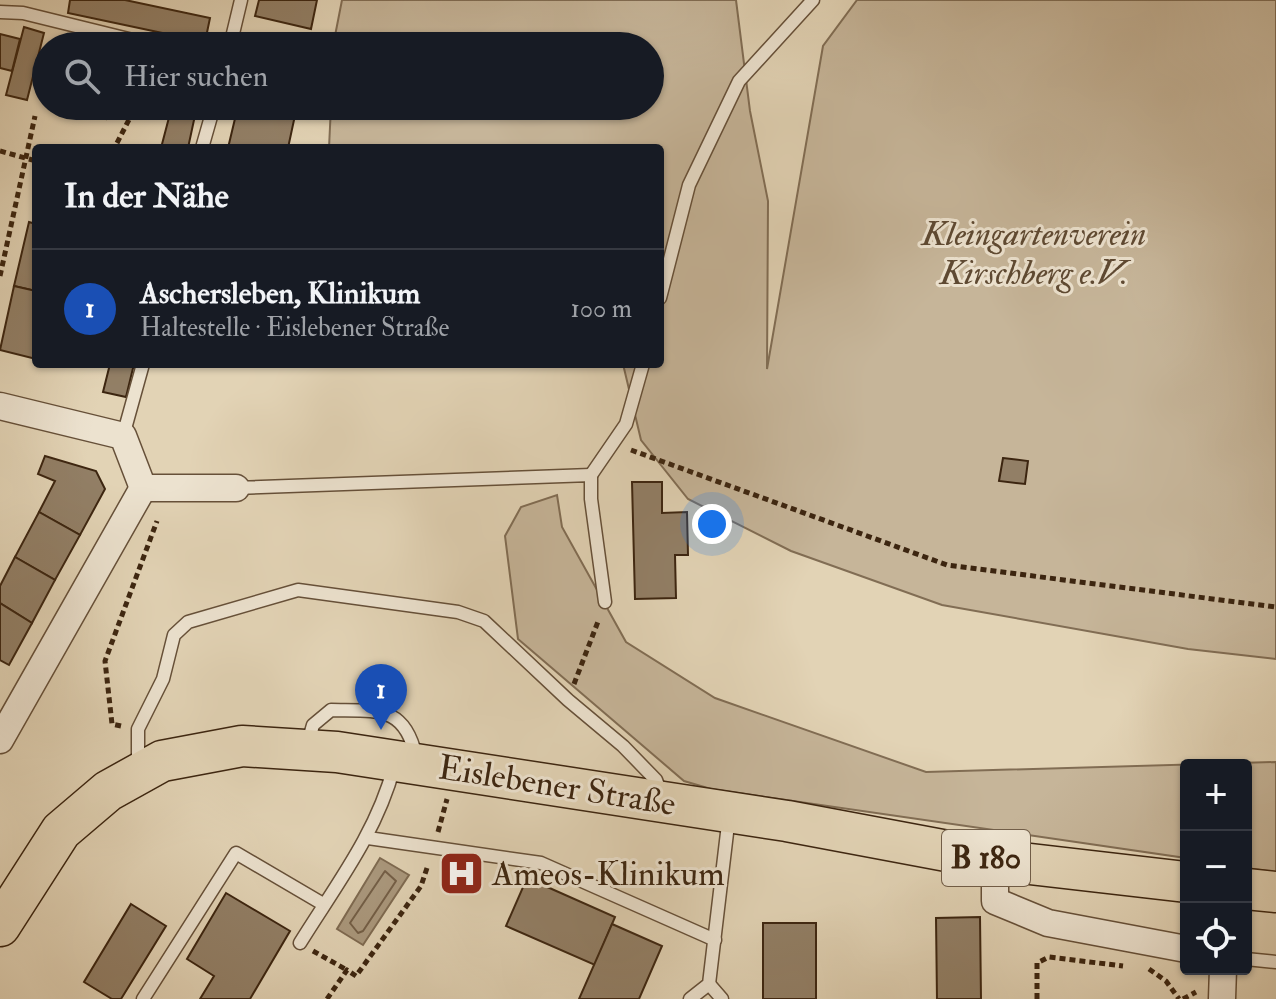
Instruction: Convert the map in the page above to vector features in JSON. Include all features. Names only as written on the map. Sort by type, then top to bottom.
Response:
[{"type":"main road","name":"Eislebener Straße","points":[[0,926],[61,831],[95,800],[138,771],[162,761],[218,748],[307,748],[730,812],[995,860],[1180,881]]},
{"type":"main road","points":[[1252,890],[1276,892]]},
{"type":"street","points":[[0,406],[123,436],[143,488]]},
{"type":"street","points":[[143,488],[236,488]]},
{"type":"street","points":[[0,740],[143,488]]},
{"type":"street","points":[[995,860],[995,901],[1048,923],[1180,948]]},
{"type":"street","points":[[1222,999],[1223,975]]},
{"type":"lane","points":[[233,32],[241,0]]},
{"type":"lane","points":[[664,282],[689,185],[739,81],[813,0]]},
{"type":"lane","points":[[0,12],[24,7],[108,32]]},
{"type":"lane","points":[[203,144],[210,120]]},
{"type":"lane","points":[[123,436],[142,368]]},
{"type":"lane","points":[[605,602],[591,499],[591,475],[626,424],[642,368]]},
{"type":"lane","points":[[236,488],[591,475]]},
{"type":"lane","points":[[138,771],[138,729],[163,679],[174,635],[188,622],[298,590],[458,612],[484,621],[568,700],[623,746],[656,780],[664,803]]},
{"type":"lane","points":[[300,943],[368,838],[384,804],[422,765]]},
{"type":"lane","points":[[690,999],[709,984],[730,812]]},
{"type":"lane","points":[[368,838],[541,863],[715,940]]},
{"type":"lane","points":[[143,999],[236,853],[323,904]]},
{"type":"lane","points":[[1252,960],[1276,962]]},
{"type":"lane","points":[[709,984],[722,999]]},
{"type":"path","points":[[0,276],[34,120]]},
{"type":"path","points":[[117,143],[129,120]]},
{"type":"path","points":[[0,151],[32,160]]},
{"type":"path","points":[[615,444],[947,565],[1276,607]]},
{"type":"path","points":[[138,729],[112,724],[105,661],[169,489]]},
{"type":"path","points":[[568,700],[605,602]]},
{"type":"path","points":[[300,943],[356,976],[421,886],[433,847],[422,765]]},
{"type":"path","points":[[1037,999],[1037,963],[1049,957],[1150,969],[1166,981],[1179,999]]},
{"type":"path","points":[[327,999],[347,970]]},
{"type":"green space","name":"Kleingartenverein Kirschberg e.V.","points":[[342,0],[736,0],[750,111],[768,201],[767,369],[823,46],[857,0],[1276,0],[1276,659],[1188,649],[942,605],[791,551],[688,499],[641,440],[624,368],[664,368],[664,144],[329,144],[330,120],[664,120],[664,32],[336,32]]},
{"type":"green space","points":[[557,495],[562,527],[626,642],[715,698],[926,772],[1180,765],[1180,857],[711,789],[684,781],[518,639],[505,536],[521,507]]},
{"type":"green space","points":[[1276,762],[1276,872],[1252,869],[1252,763]]},
{"type":"water","points":[[380,858],[409,875],[363,945],[337,929]]},
{"type":"building","points":[[70,0],[125,0],[210,18],[207,32],[158,32],[68,13]]},
{"type":"building","points":[[259,0],[317,0],[311,29],[255,16]]},
{"type":"building","points":[[24,27],[41,32],[32,32],[32,80],[27,100],[6,95]]},
{"type":"building","points":[[0,34],[20,39],[12,71],[0,68]]},
{"type":"building","points":[[168,120],[194,120],[189,144],[162,144]]},
{"type":"building","points":[[235,120],[294,120],[289,144],[229,144]]},
{"type":"building","points":[[29,222],[32,223],[32,290],[14,286]]},
{"type":"building","points":[[14,286],[32,290],[32,358],[0,350]]},
{"type":"building","points":[[109,368],[133,368],[126,397],[103,392]]},
{"type":"building","points":[[45,456],[96,471],[105,489],[80,535],[39,512],[55,481],[38,474]]},
{"type":"building","points":[[1003,458],[1028,461],[1025,484],[999,481]]},
{"type":"building","points":[[632,482],[662,482],[662,513],[687,512],[688,555],[675,555],[676,598],[635,599]]},
{"type":"building","points":[[39,512],[80,535],[55,580],[15,557]]},
{"type":"building","points":[[15,557],[55,580],[32,623],[0,603],[0,586]]},
{"type":"building","points":[[0,603],[32,623],[9,665],[0,660]]},
{"type":"building","points":[[527,878],[615,917],[595,965],[506,926]]},
{"type":"building","points":[[226,893],[290,931],[250,999],[200,999],[214,976],[187,959]]},
{"type":"building","points":[[131,904],[166,926],[121,999],[112,999],[84,982]]},
{"type":"building","points":[[980,917],[981,999],[937,999],[936,918]]},
{"type":"building","points":[[763,923],[816,923],[816,999],[763,999]]},
{"type":"building","points":[[612,924],[662,946],[639,999],[579,999]]},
{"type":"place","name":"Aschersleben, Klinikum","points":[[381,730]]},
{"type":"place","name":"Ameos-Klinikum","points":[[461,874]]}]
